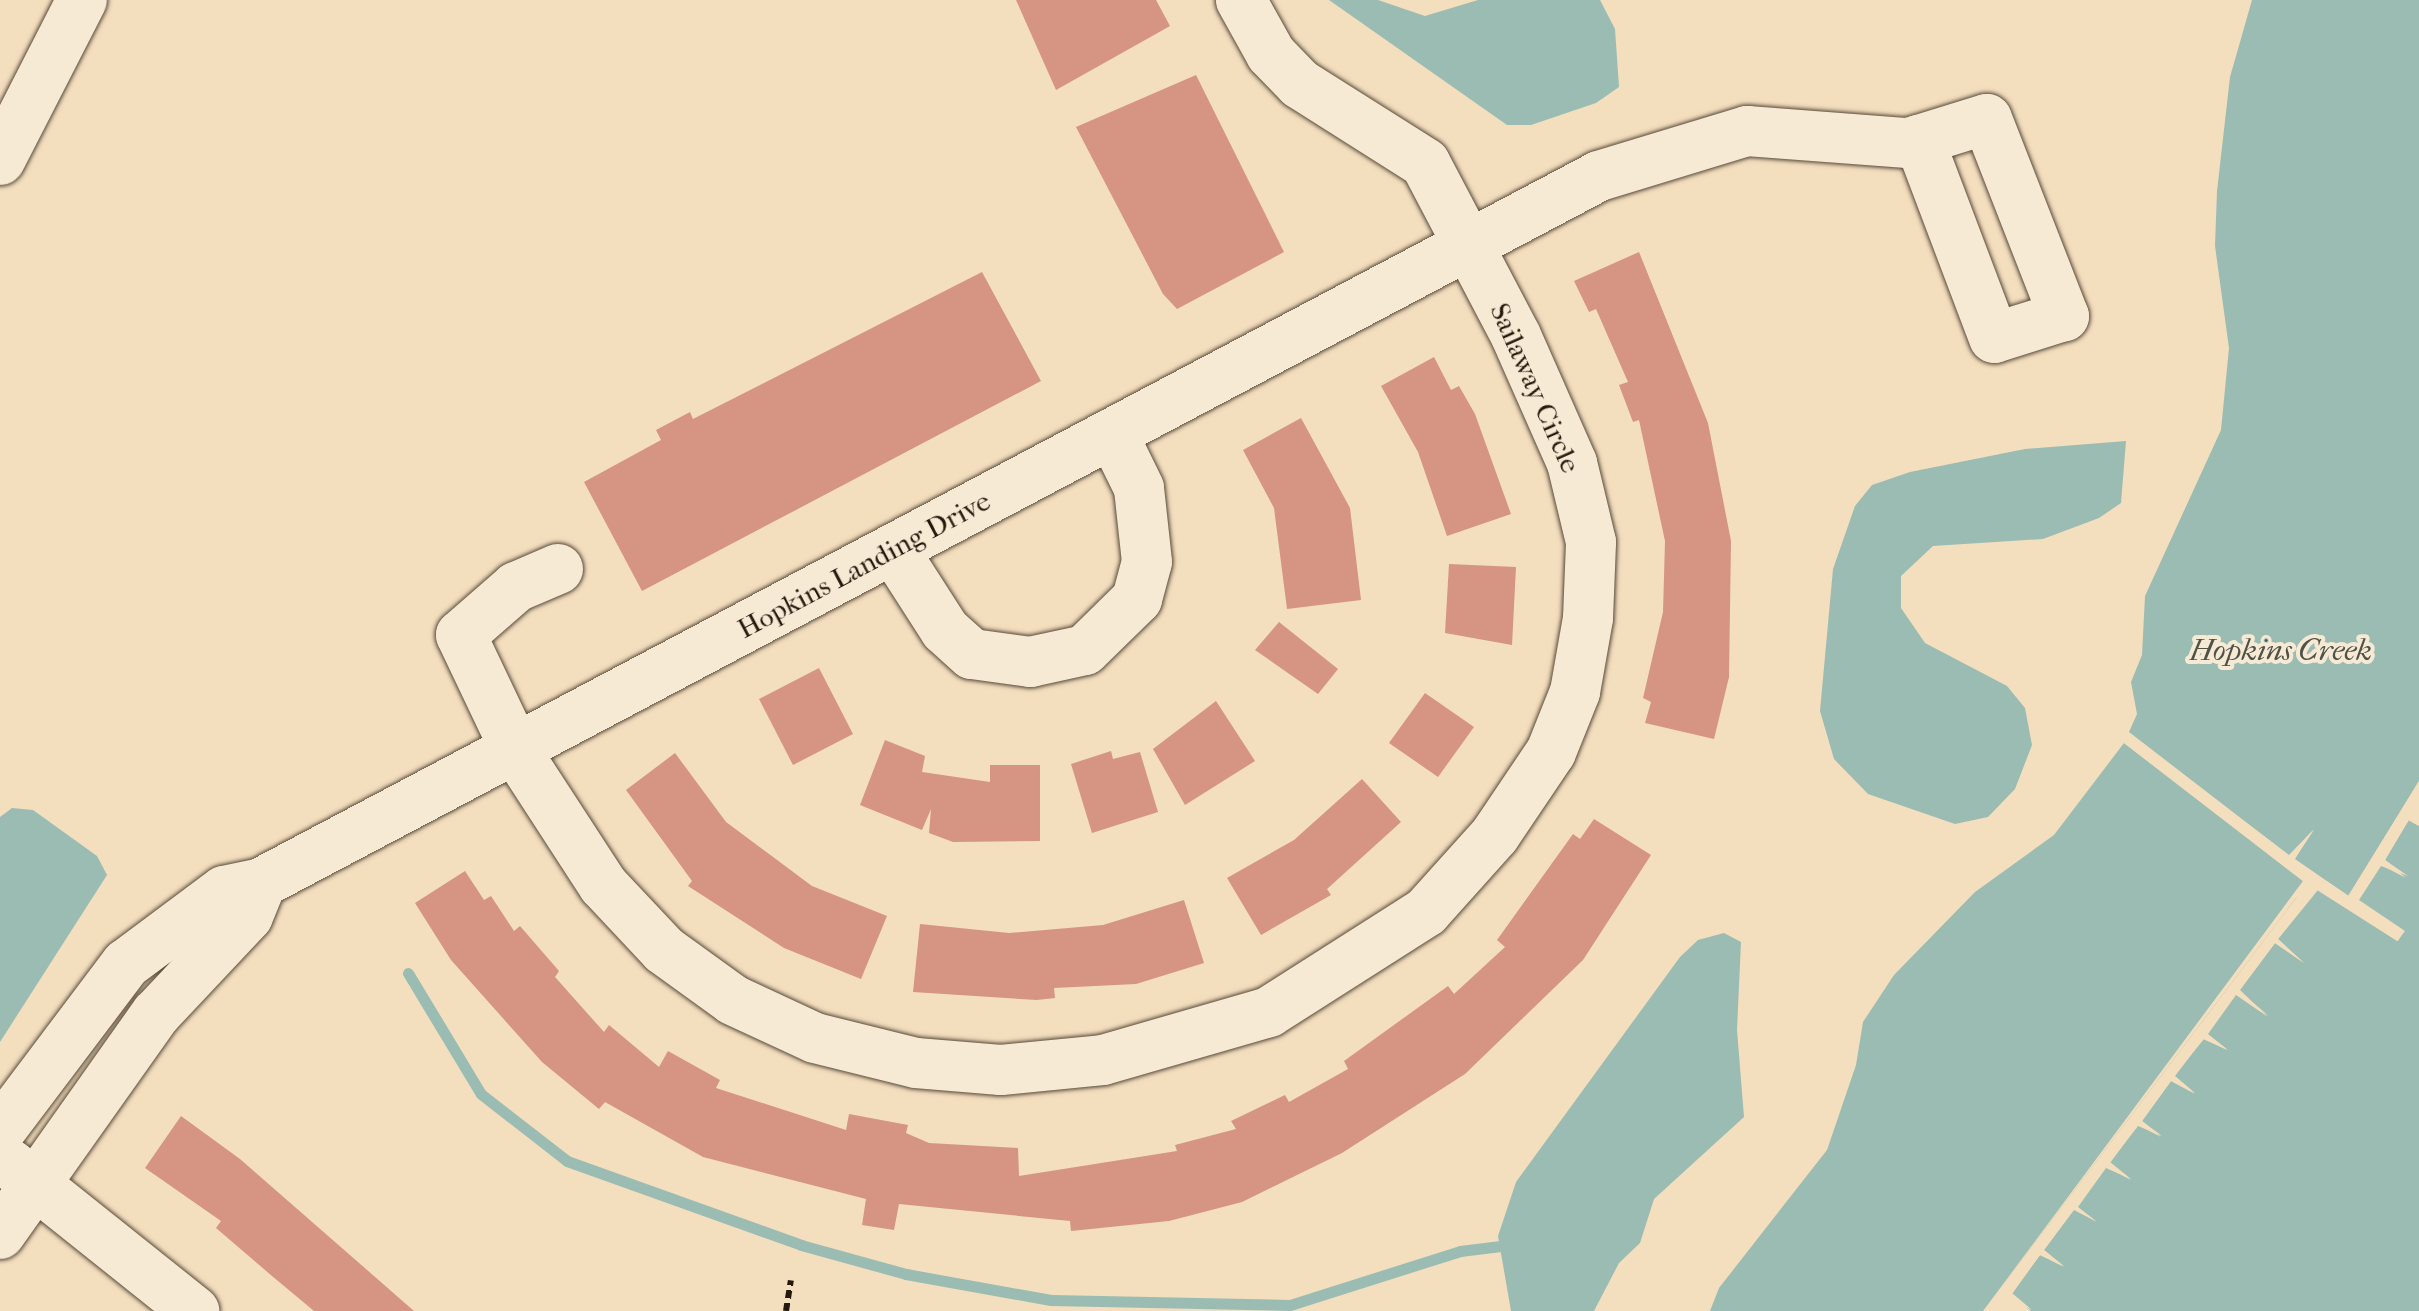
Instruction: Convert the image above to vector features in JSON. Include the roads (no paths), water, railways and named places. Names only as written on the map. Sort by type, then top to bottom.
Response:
[{"type":"street","points":[[0,160],[82,0]]},
{"type":"street","name":"Sailaway Circle","points":[[558,569],[516,587],[460,636],[516,751],[604,885],[664,950],[733,1000],[815,1038],[916,1063],[1001,1070],[1103,1060],[1189,1040],[1270,1012],[1426,912],[1495,835],[1540,768],[1575,692],[1588,618],[1591,542],[1572,464],[1516,336],[1425,163],[1300,84],[1271,54],[1242,0]]},
{"type":"street","name":"Hopkins Landing Drive","points":[[0,1131],[126,964],[224,891],[261,883],[516,751],[1466,244],[1599,176],[1747,132],[1919,140]]},
{"type":"street","points":[[893,548],[944,630],[972,654],[1030,662],[1085,650],[1136,598],[1147,562],[1139,488],[1112,433]]},
{"type":"street","points":[[0,1234],[19,1170],[248,916],[261,883]]},
{"type":"street","points":[[19,1170],[194,1311]]},
{"type":"water","points":[[1329,0],[1378,0],[1425,16],[1478,0],[1600,0],[1615,29],[1619,87],[1596,103],[1531,125],[1507,125]]},
{"type":"water","name":"Hopkins Creek","points":[[2252,0],[2419,0],[2419,781],[2349,896],[2294,859],[2314,830],[2290,856],[2129,732],[2137,714],[2131,682],[2142,655],[2145,596],[2221,430],[2229,348],[2215,246],[2217,191],[2230,77]]},
{"type":"water","points":[[2126,441],[2121,503],[2099,518],[2043,539],[1933,546],[1901,576],[1901,608],[1925,643],[2007,686],[2025,708],[2032,745],[2015,789],[1988,817],[1955,824],[1868,794],[1834,759],[1820,711],[1833,569],[1855,506],[1872,485],[1910,472],[2025,449]]},
{"type":"water","points":[[2124,743],[2303,881],[2296,898],[1983,1311],[1710,1311],[1719,1288],[1827,1150],[1856,1065],[1863,1022],[1894,975],[1975,892],[2054,835]]},
{"type":"water","points":[[12,808],[33,810],[97,856],[107,875],[0,1042],[0,817]]},
{"type":"water","points":[[2409,820],[2419,826],[2419,1311],[2031,1311],[2012,1294],[2040,1255],[2064,1267],[2044,1250],[2074,1209],[2096,1221],[2077,1207],[2106,1167],[2131,1180],[2110,1163],[2138,1125],[2161,1137],[2142,1121],[2171,1081],[2195,1094],[2174,1076],[2204,1039],[2227,1050],[2207,1034],[2236,994],[2269,1016],[2239,991],[2275,943],[2304,963],[2278,939],[2318,890],[2398,941],[2404,931],[2358,901],[2381,865],[2406,878],[2385,860]]},
{"type":"water","points":[[1724,933],[1741,942],[1737,1030],[1744,1117],[1654,1199],[1640,1243],[1619,1263],[1594,1311],[1511,1311],[1498,1236],[1516,1182],[1680,957],[1698,940]]},
{"type":"waterway","points":[[408,973],[481,1094],[567,1161],[801,1245],[906,1274],[1051,1300],[1290,1305],[1460,1251],[1501,1246]]}]
